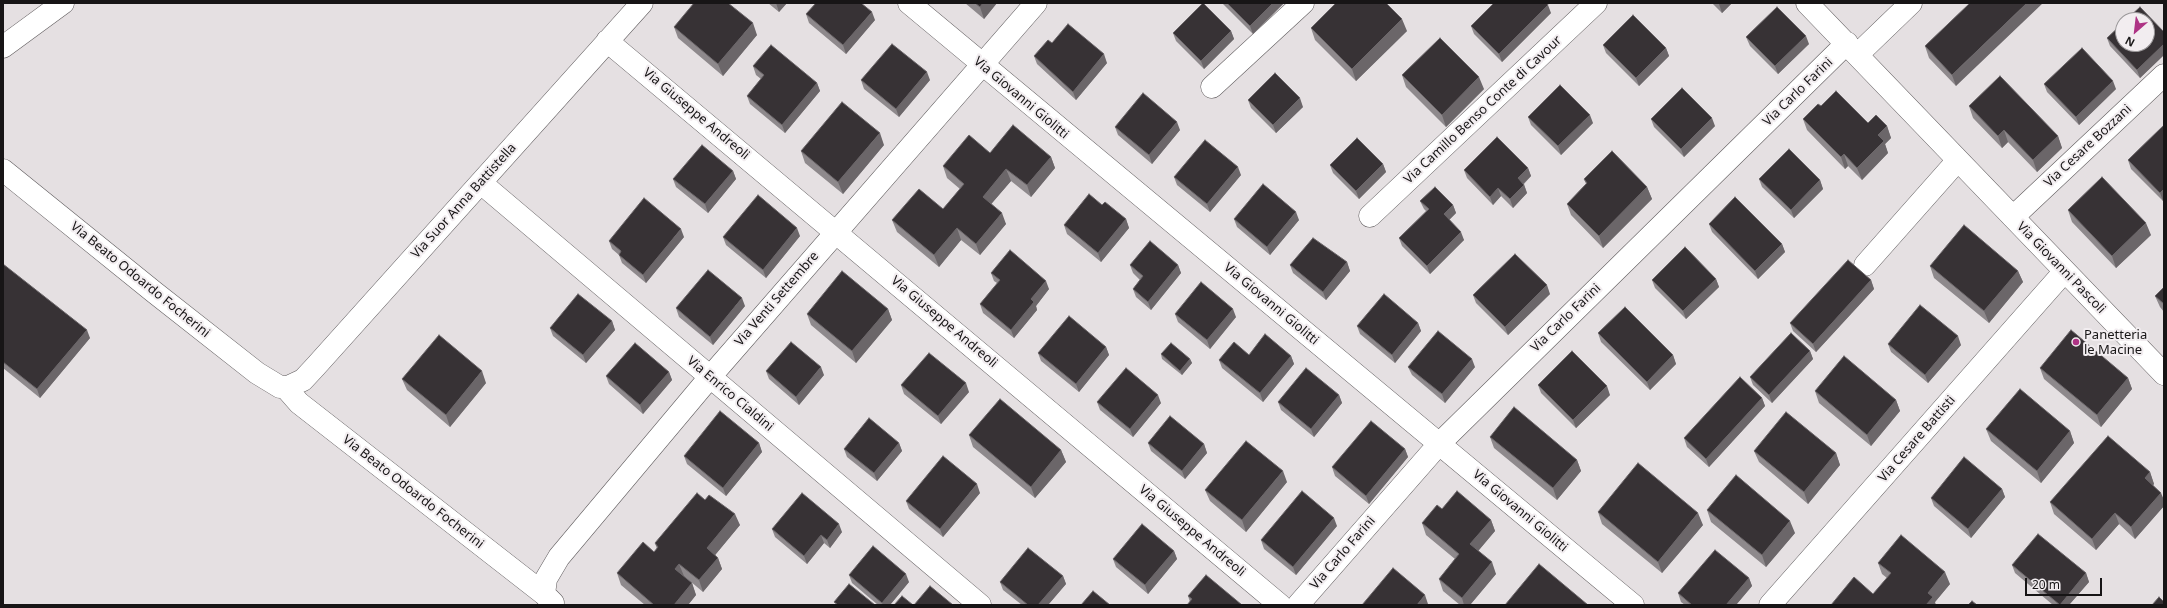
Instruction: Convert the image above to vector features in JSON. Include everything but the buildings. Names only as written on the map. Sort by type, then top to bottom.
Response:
[{"type":"street","points":[[6,41],[63,3]]},
{"type":"street","name":"Via Suor Anna Battistella","points":[[282,387],[295,385],[303,380],[642,3]]},
{"type":"street","name":"Via Giovanni Giolitti","points":[[909,3],[1633,605]]},
{"type":"street","name":"Via Venti Settembre","points":[[550,600],[546,580],[559,557],[710,377],[1036,3]]},
{"type":"street","points":[[1212,87],[1302,3]]},
{"type":"street","name":"Via Camillo Benso Conte di Cavour","points":[[1370,216],[1596,3]]},
{"type":"street","name":"Via Giovanni Pascoli","points":[[1807,3],[2064,272],[2164,374]]},
{"type":"street","name":"Via Carlo Farini","points":[[1298,605],[1439,444],[1852,49],[1911,3]]},
{"type":"street","name":"Via Giuseppe Andreoli","points":[[607,41],[1280,605]]},
{"type":"street","name":"Via Cesare Bozzani","points":[[2013,217],[2164,75]]},
{"type":"street","points":[[1865,265],[1958,160]]},
{"type":"street","name":"Via Beato Odoardo Focherini","points":[[3,170],[154,292],[258,373],[282,387],[550,600]]},
{"type":"street","name":"Via Enrico Cialdini","points":[[481,183],[980,605]]},
{"type":"street","name":"Via Cesare Battisti","points":[[1770,605],[2064,272]]},
{"type":"place","name":"Panetteria le Macine","points":[[2076,342]]}]
